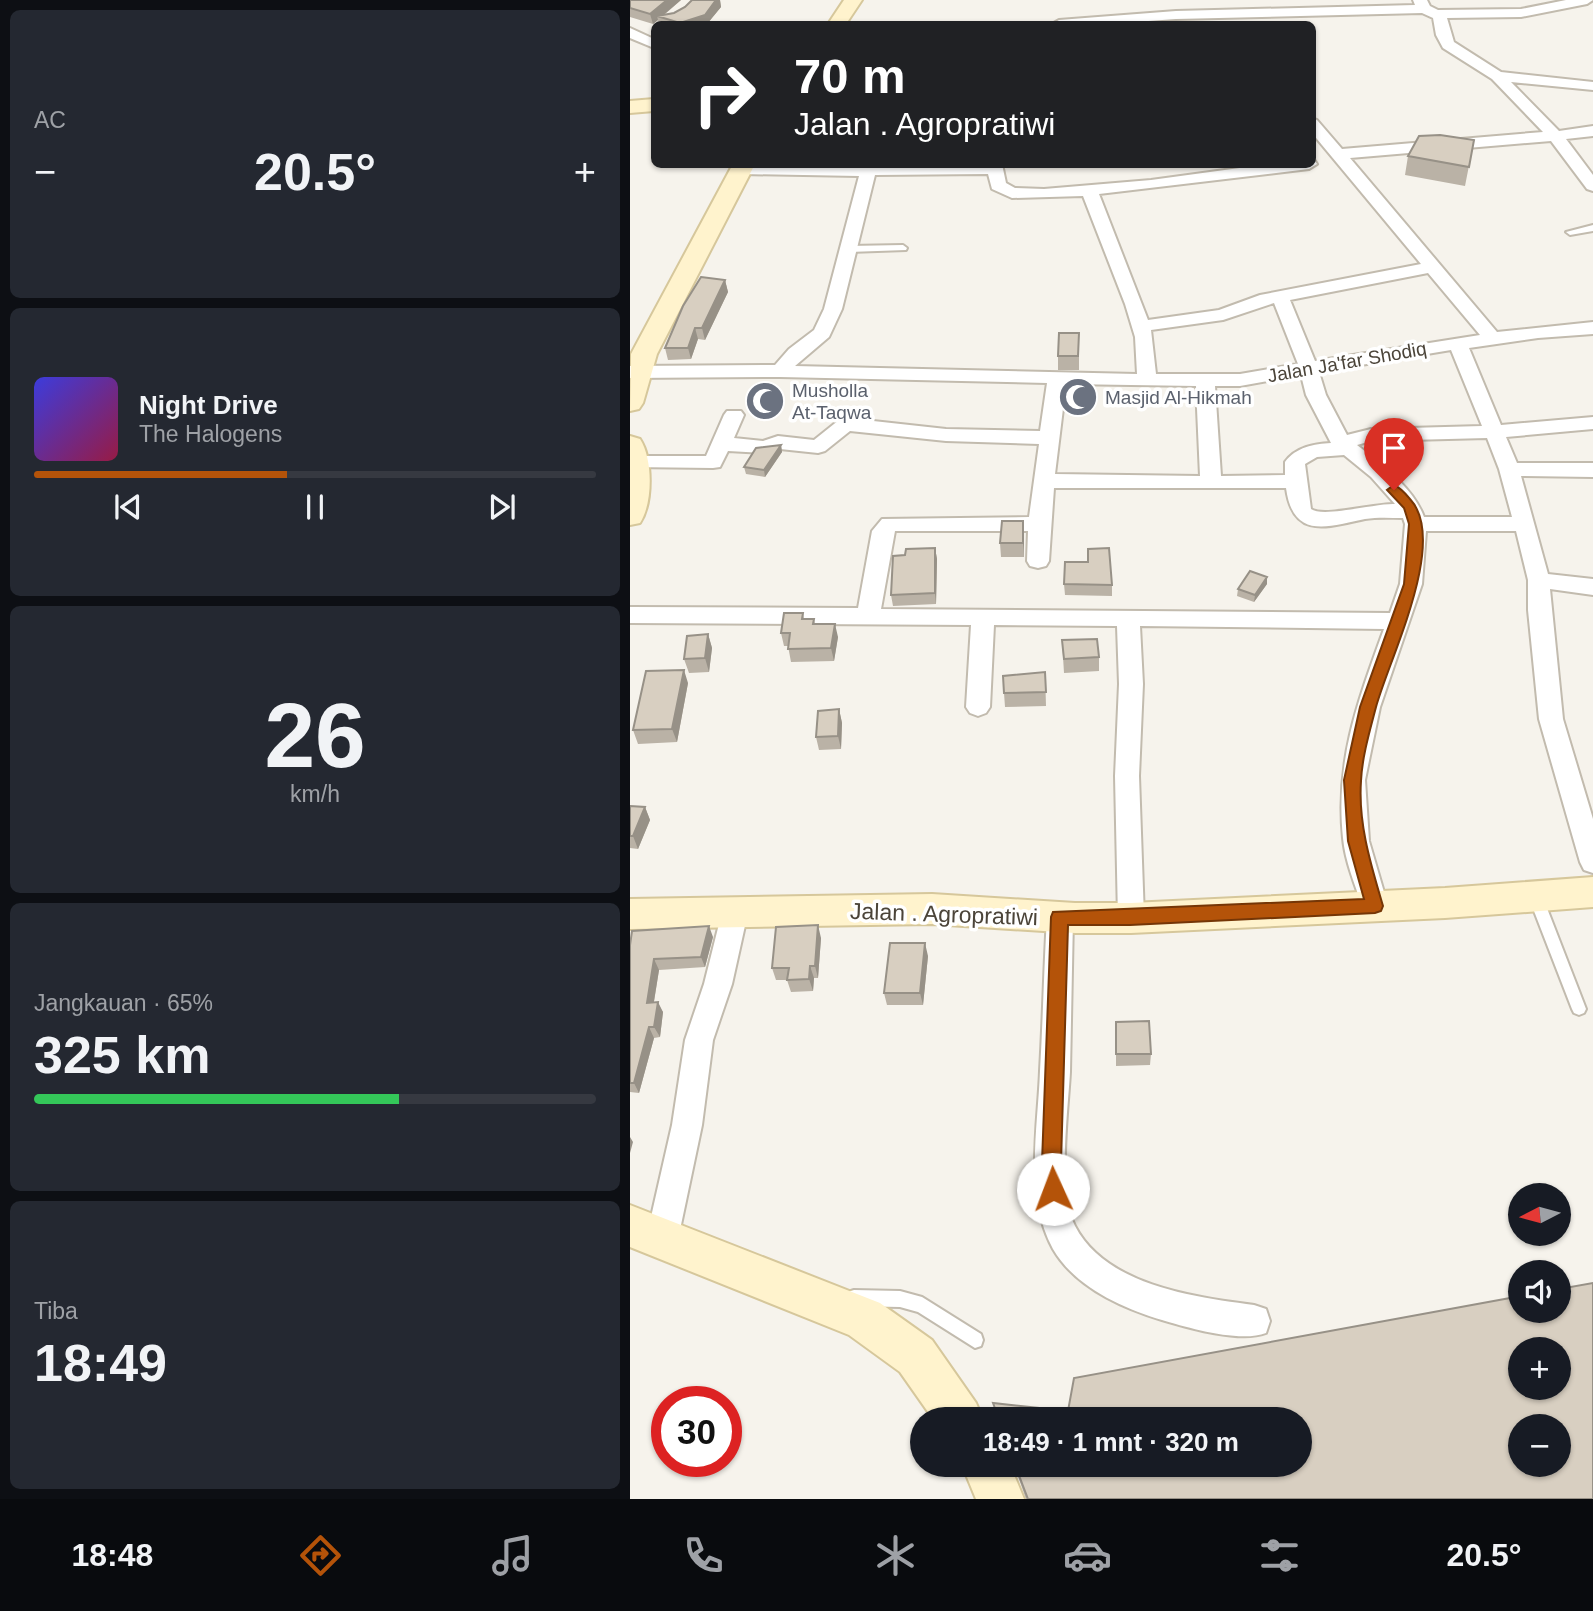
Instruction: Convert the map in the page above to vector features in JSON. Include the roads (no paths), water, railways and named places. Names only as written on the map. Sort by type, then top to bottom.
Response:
[{"type":"street","points":[[839,21],[853,0]]},
{"type":"street","points":[[1136,21],[1227,19],[1242,6],[1427,8],[1521,13],[1587,0]]},
{"type":"street","points":[[1155,2],[1165,20]]},
{"type":"street","points":[[1427,8],[1448,44],[1497,76],[1555,136],[1593,186]]},
{"type":"street","points":[[633,33],[651,28]]},
{"type":"street","points":[[633,33],[651,42]]},
{"type":"street","points":[[1497,76],[1593,86]]},
{"type":"street","points":[[630,107],[651,105]]},
{"type":"street","points":[[1316,127],[1492,338]]},
{"type":"street","points":[[1316,163],[1340,157],[1593,131]]},
{"type":"street","points":[[630,402],[634,372],[742,168]]},
{"type":"street","points":[[774,168],[868,171],[962,168]]},
{"type":"street","points":[[994,168],[998,186],[1013,193],[1088,190],[1277,168]]},
{"type":"street","points":[[780,371],[796,353],[822,333],[833,309],[868,171]]},
{"type":"street","points":[[1088,190],[1141,326],[1147,380]]},
{"type":"street","points":[[1141,326],[1223,315],[1260,300],[1433,267]]},
{"type":"street","points":[[1280,296],[1309,369],[1316,395],[1344,446],[1378,472],[1414,518],[1411,584],[1368,707],[1353,780],[1356,841],[1375,906]]},
{"type":"street","name":"Jalan Ja'far Shodiq","points":[[634,372],[780,371],[1240,380],[1458,343],[1593,328]]},
{"type":"street","points":[[1458,343],[1495,431],[1525,524],[1539,580],[1541,636],[1551,719],[1593,862]]},
{"type":"street","points":[[1038,561],[1039,524],[1057,378]]},
{"type":"street","points":[[1205,379],[1211,483]]},
{"type":"street","points":[[630,516],[635,488],[632,453],[711,463],[734,415]]},
{"type":"street","points":[[1525,524],[1414,518],[1368,511],[1320,520],[1309,517],[1301,509],[1295,481],[1295,462],[1312,451],[1344,446],[1371,435],[1463,434],[1593,423]]},
{"type":"street","points":[[722,444],[765,447],[778,442],[818,447],[846,424],[946,435],[1049,438]]},
{"type":"street","points":[[1509,469],[1593,470]]},
{"type":"street","points":[[1045,481],[1295,481]]},
{"type":"street","points":[[868,616],[883,531],[890,524],[1039,524]]},
{"type":"street","points":[[1539,580],[1593,587]]},
{"type":"street","points":[[630,615],[1396,621]]},
{"type":"street","points":[[978,707],[983,618]]},
{"type":"street","points":[[1128,618],[1130,918]]},
{"type":"street","name":"Jalan . Agropratiwi","points":[[630,914],[932,909],[1060,917],[1130,918],[1593,892]]},
{"type":"street","points":[[735,912],[718,984],[699,1040],[687,1125],[646,1232],[864,1319],[916,1356],[952,1407]]},
{"type":"street","points":[[1060,917],[1052,1163],[1055,1215],[1060,1231],[1080,1259],[1107,1280],[1129,1292],[1196,1314],[1254,1321]]},
{"type":"street","points":[[991,1477],[1000,1499]]},
{"type":"lane","points":[[1570,232],[1593,228]]},
{"type":"lane","points":[[849,249],[903,248]]},
{"type":"lane","points":[[1536,897],[1579,1009]]},
{"type":"lane","points":[[815,1298],[900,1299],[922,1305],[975,1340]]},
{"type":"place","name":"Masjid Al-Hikmah","points":[[1078,397]]},
{"type":"place","name":"Musholla At-Taqwa","points":[[765,401]]}]
